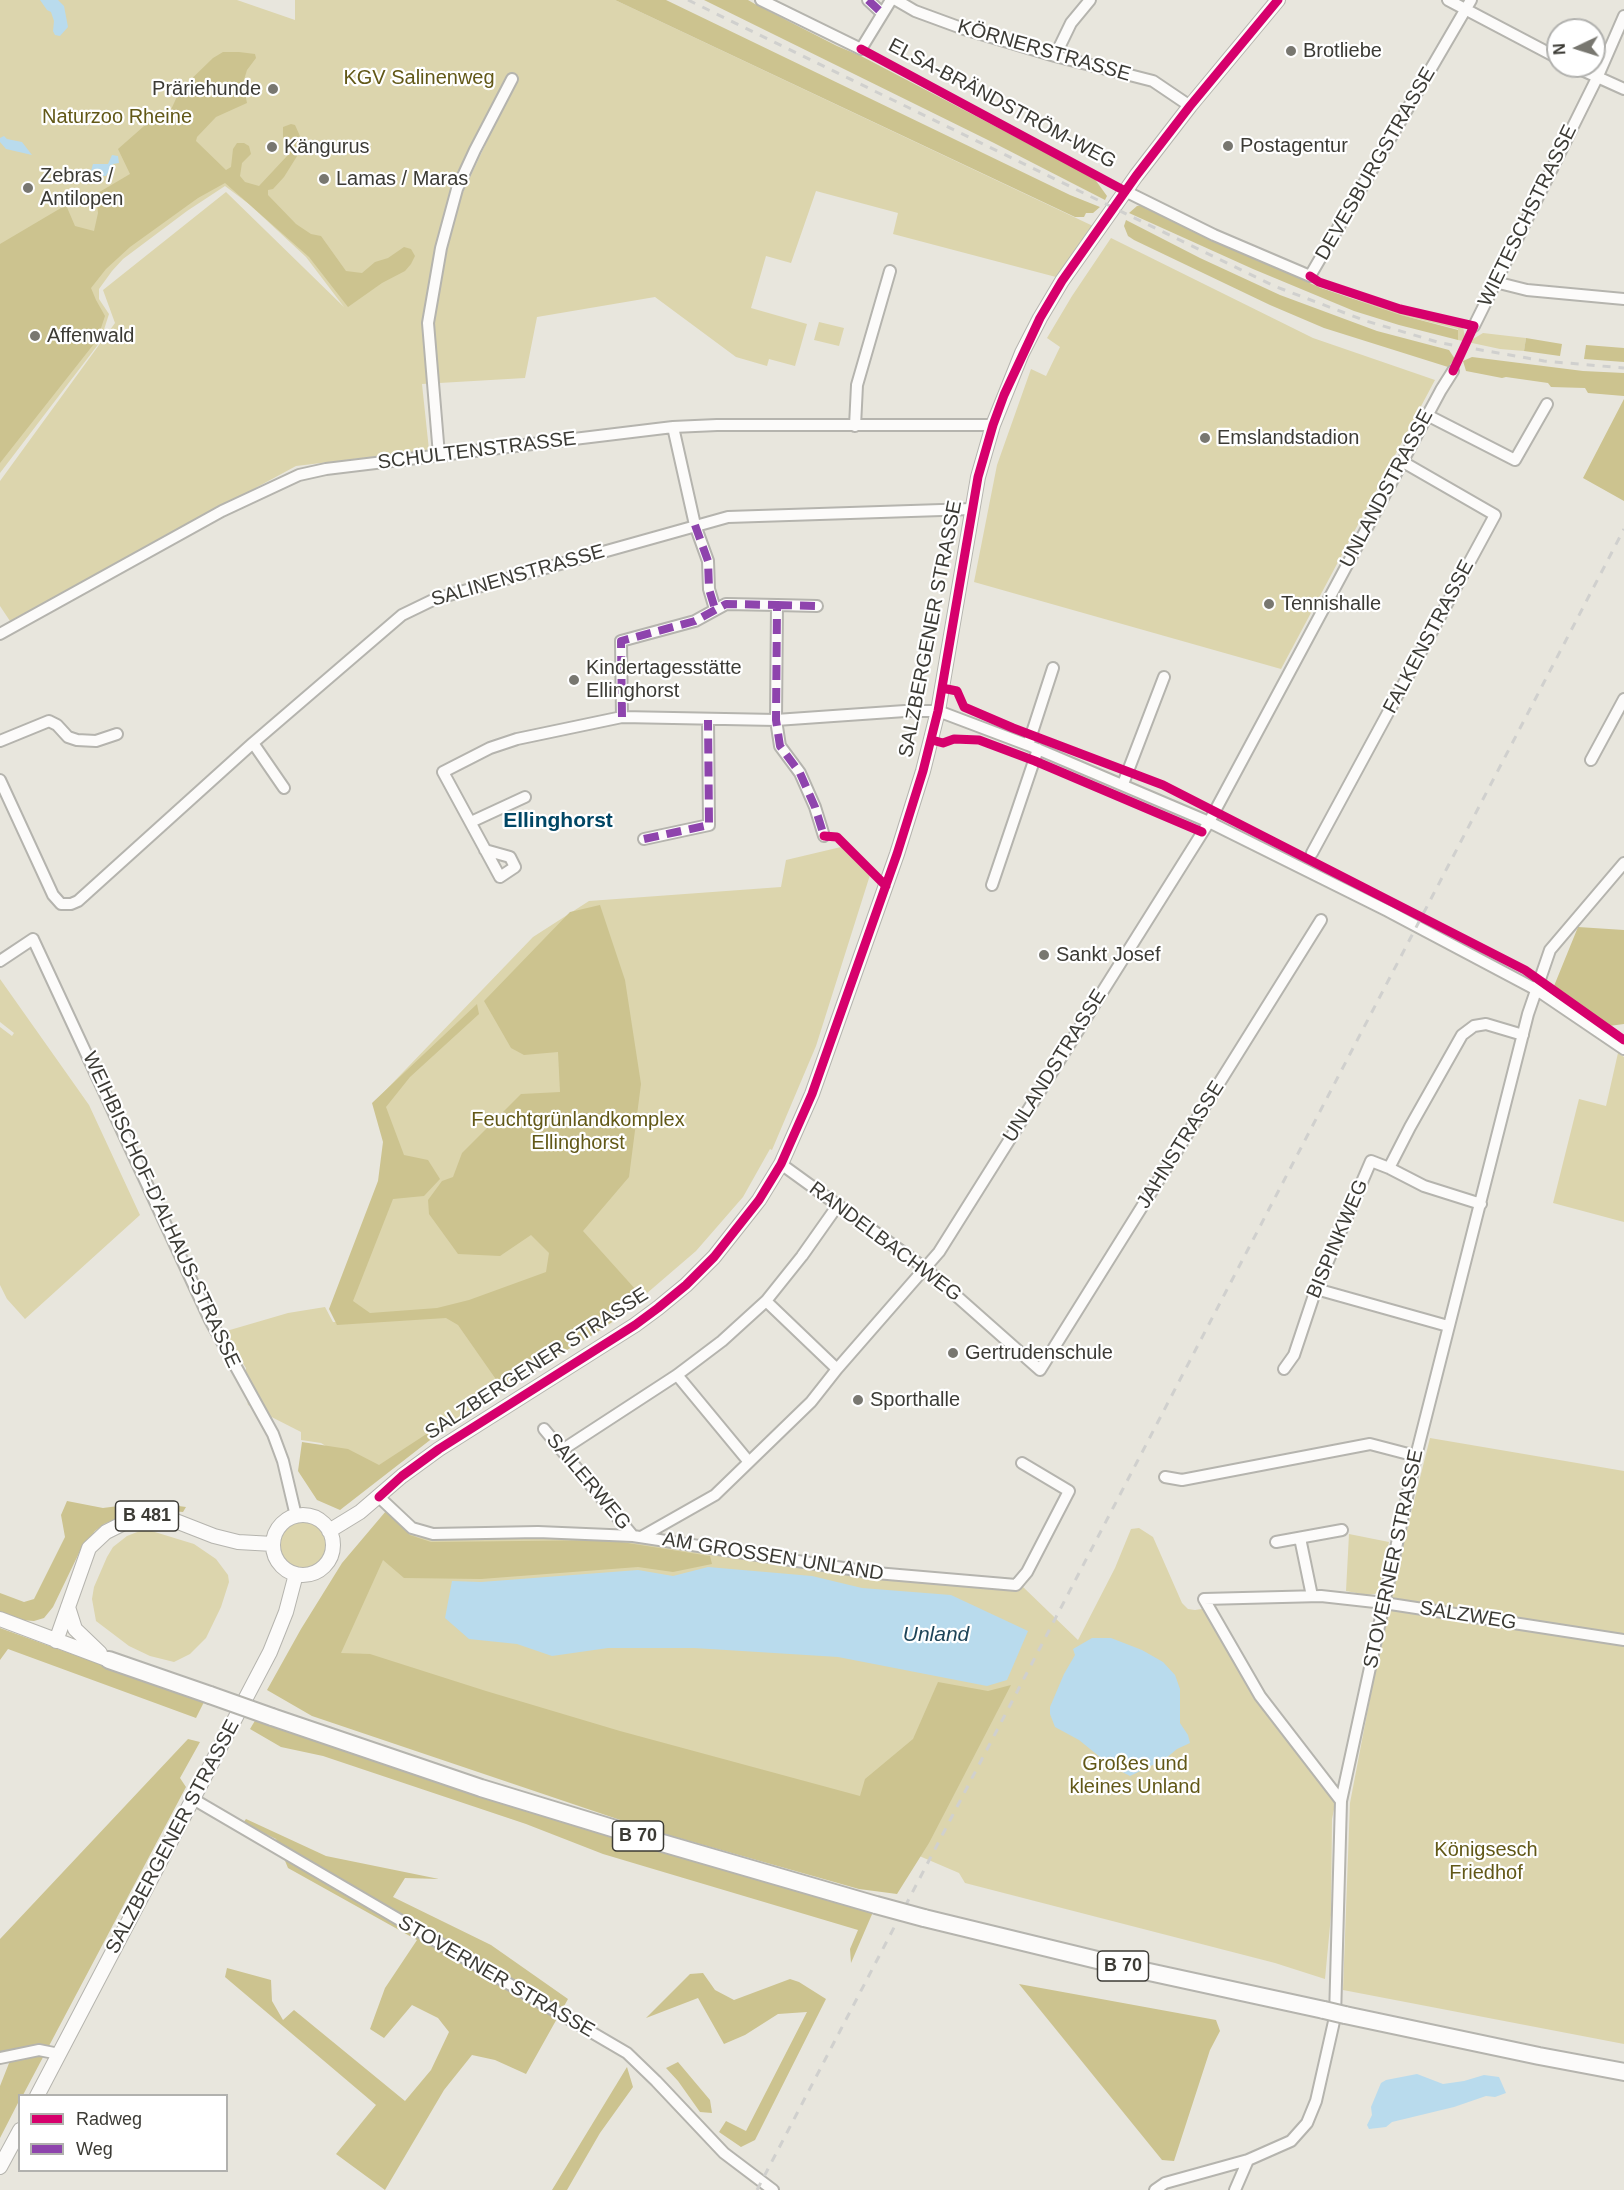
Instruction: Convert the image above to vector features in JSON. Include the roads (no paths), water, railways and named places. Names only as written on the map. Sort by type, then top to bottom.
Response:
[{"type":"highway","name":"B 70","points":[[109,1660],[492,1791],[656,1842],[876,1905],[1126,1967],[1539,2056],[1624,2072]]},
{"type":"main road","name":"SALZBERGENER STRASSE","points":[[329,1531],[360,1512],[402,1476],[439,1449],[635,1325],[658,1308],[686,1285],[714,1257],[759,1200],[781,1164],[812,1094],[897,854],[923,771],[938,711],[978,477],[993,425],[1022,353],[1062,281],[1125,191],[1190,106],[1278,0]]},
{"type":"main road","name":"B 481","points":[[56,1641],[89,1548],[106,1532],[129,1520],[148,1516],[168,1518],[230,1540],[273,1544]]},
{"type":"main road","points":[[296,1516],[312,1517],[319,1520],[329,1531],[332,1542],[331,1553],[326,1563],[318,1571],[308,1575],[288,1572],[277,1560],[273,1544],[274,1536],[283,1523],[296,1516]]},
{"type":"main road","name":"SALZBERGENER STRASSE","points":[[39,2094],[270,1652],[286,1612],[296,1574]]},
{"type":"main road","name":"B 70","points":[[68,1607],[75,1629],[90,1646],[109,1660]]},
{"type":"main road","name":"B 70","points":[[0,1619],[109,1660]]},
{"type":"main road","points":[[0,2167],[18,2134]]},
{"type":"street","name":"ELSA-BRÄNDSTRÖM-WEG","points":[[761,0],[861,49],[882,13]]},
{"type":"street","points":[[868,0],[882,13],[891,0]]},
{"type":"street","name":"KÖRNERSTRASSE","points":[[896,0],[915,11],[964,29],[1054,56],[1153,81],[1190,106]]},
{"type":"street","points":[[1054,56],[1071,23],[1090,0]]},
{"type":"street","points":[[1449,0],[1468,5],[1546,51]]},
{"type":"street","name":"DEVESBURGSTRASSE","points":[[1125,191],[1214,235],[1310,276],[1468,5]]},
{"type":"street","name":"WIETESCHSTRASSE","points":[[1606,57],[1624,16]]},
{"type":"street","points":[[1597,78],[1624,89]]},
{"type":"street","name":"WIETESCHSTRASSE","points":[[1474,326],[1597,78]]},
{"type":"street","points":[[439,456],[428,323],[441,248],[457,189],[512,79]]},
{"type":"street","points":[[855,426],[857,386],[890,271]]},
{"type":"street","points":[[1495,282],[1527,290],[1624,299]]},
{"type":"street","name":"UNLANDSTRASSE","points":[[637,1536],[715,1495],[811,1402],[837,1369],[926,1269],[946,1241],[1209,822],[1427,415],[1453,371]]},
{"type":"street","points":[[1427,415],[1515,460],[1547,404]]},
{"type":"street","name":"SCHULTENSTRASSE","points":[[0,633],[222,511],[299,475],[326,469],[673,427],[717,424],[993,425]]},
{"type":"street","points":[[673,427],[695,525],[708,561],[709,589],[715,609]]},
{"type":"street","name":"FALKENSTRASSE","points":[[1312,853],[1496,514],[1402,462]]},
{"type":"street","name":"SALINENSTRASSE","points":[[0,780],[53,895],[57,902],[64,905],[78,901],[253,743],[402,615],[437,598],[728,517],[972,509]]},
{"type":"street","points":[[622,717],[621,641],[695,621],[726,604],[817,606]]},
{"type":"street","points":[[777,605],[776,720],[780,746],[800,773],[815,807],[824,836]]},
{"type":"street","points":[[992,885],[1033,747],[1053,668]]},
{"type":"street","points":[[1123,784],[1164,677]]},
{"type":"street","points":[[1591,760],[1620,715],[1624,699]]},
{"type":"street","points":[[485,850],[443,772],[490,748],[517,739],[622,717],[776,720],[905,711],[938,711],[1033,747],[1209,822],[1388,911],[1537,990],[1624,1049]]},
{"type":"street","points":[[0,741],[50,720],[68,737],[76,740],[96,741],[117,734]]},
{"type":"street","points":[[644,839],[709,825],[708,720]]},
{"type":"street","points":[[253,743],[284,788]]},
{"type":"street","points":[[471,822],[525,797]]},
{"type":"street","name":"STOVERNER STRASSE","points":[[1155,2190],[1165,2183],[1248,2160],[1291,2141],[1307,2123],[1316,2101],[1335,2017],[1341,1801],[1416,1456],[1448,1326],[1523,1035],[1550,950],[1624,863]]},
{"type":"street","name":"JAHNSTRASSE","points":[[1040,1370],[1321,920]]},
{"type":"street","name":"WEIHBISCHOF-D'ALHAUS-STRASSE","points":[[0,961],[33,939],[210,1320],[273,1434],[283,1461],[296,1516]]},
{"type":"street","name":"BISPINKWEG","points":[[1284,1369],[1294,1355],[1316,1288],[1371,1161],[1389,1168],[1462,1035],[1474,1026],[1486,1024],[1523,1035]]},
{"type":"street","name":"RANDELBACHWEG","points":[[781,1164],[926,1269],[1040,1370]]},
{"type":"street","points":[[1389,1168],[1424,1186],[1481,1204]]},
{"type":"street","points":[[562,1450],[677,1375],[722,1341],[765,1301],[802,1256],[838,1205]]},
{"type":"street","points":[[1316,1288],[1448,1326]]},
{"type":"street","points":[[765,1301],[837,1369]]},
{"type":"street","points":[[677,1375],[749,1462]]},
{"type":"street","name":"SAILERWEG","points":[[544,1428],[637,1536]]},
{"type":"street","points":[[1165,1477],[1182,1480],[1370,1444],[1416,1456]]},
{"type":"street","name":"AM GROSSEN UNLAND","points":[[379,1497],[412,1528],[433,1534],[538,1532],[637,1536],[876,1573],[1016,1585],[1027,1572],[1069,1491],[1022,1463]]},
{"type":"street","points":[[1276,1542],[1342,1530]]},
{"type":"street","points":[[1300,1538],[1312,1596]]},
{"type":"street","name":"SALZWEG","points":[[1341,1801],[1260,1696],[1204,1599],[1312,1596],[1384,1603],[1624,1640]]},
{"type":"street","name":"STOVERNER STRASSE","points":[[193,1799],[627,2053],[724,2153],[772,2190]]},
{"type":"street","points":[[0,2058],[39,2050],[59,2054]]},
{"type":"street","points":[[1235,2190],[1248,2160]]},
{"type":"water","points":[[40,0],[58,0],[64,6],[68,27],[60,36],[55,35],[51,12]]},
{"type":"water","points":[[4,136],[7,139],[22,142],[32,155],[6,149],[0,142],[0,138]]},
{"type":"water","points":[[112,155],[118,156],[119,163],[113,164],[106,176],[93,176],[90,181],[85,182],[82,176],[90,174],[93,164],[108,164]]},
{"type":"water","name":"Unland","points":[[708,1567],[812,1576],[862,1588],[951,1595],[1028,1631],[1007,1680],[987,1686],[838,1657],[694,1648],[608,1648],[552,1656],[517,1644],[469,1639],[445,1618],[452,1581],[481,1582],[638,1570],[673,1576]]},
{"type":"water","points":[[1092,1638],[1111,1638],[1142,1650],[1163,1662],[1175,1675],[1180,1689],[1180,1723],[1190,1743],[1177,1749],[1165,1759],[1130,1776],[1111,1766],[1079,1740],[1055,1727],[1050,1707],[1075,1655],[1073,1649]]},
{"type":"water","points":[[1417,2074],[1443,2084],[1484,2075],[1499,2077],[1506,2093],[1495,2097],[1486,2096],[1454,2107],[1392,2122],[1386,2127],[1369,2129],[1367,2125],[1372,2115],[1371,2107],[1381,2083]]},
{"type":"railway","points":[[688,0],[1274,286],[1366,321],[1441,343],[1544,361],[1624,368]]},
{"type":"railway","points":[[757,2190],[1624,529]]},
{"type":"place","name":"Brotliebe","points":[[1291,51]]},
{"type":"place","name":"Präriehunde","points":[[273,89]]},
{"type":"place","name":"Postagentur","points":[[1228,146]]},
{"type":"place","name":"Kängurus","points":[[272,147]]},
{"type":"place","name":"Lamas / Maras","points":[[324,179]]},
{"type":"place","name":"Zebras / Antilopen","points":[[28,188]]},
{"type":"place","name":"Affenwald","points":[[35,336]]},
{"type":"place","name":"Emslandstadion","points":[[1205,438]]},
{"type":"place","name":"Tennishalle","points":[[1269,604]]},
{"type":"place","name":"Kindertagesstätte Ellinghorst","points":[[574,680]]},
{"type":"place","name":"Sankt Josef","points":[[1044,955]]},
{"type":"place","name":"Gertrudenschule","points":[[953,1353]]},
{"type":"place","name":"Sporthalle","points":[[858,1400]]},
{"type":"district","name":"Ellinghorst","points":[[558,821]]},
{"type":"park label","name":"KGV Salinenweg","points":[[419,78]]},
{"type":"park label","name":"Naturzoo Rheine","points":[[117,117]]},
{"type":"park label","name":"Feuchtgrünlandkomplex Ellinghorst","points":[[578,1132]]},
{"type":"park label","name":"Großes und kleines Unland","points":[[1135,1776]]},
{"type":"park label","name":"Königsesch Friedhof","points":[[1486,1862]]}]
